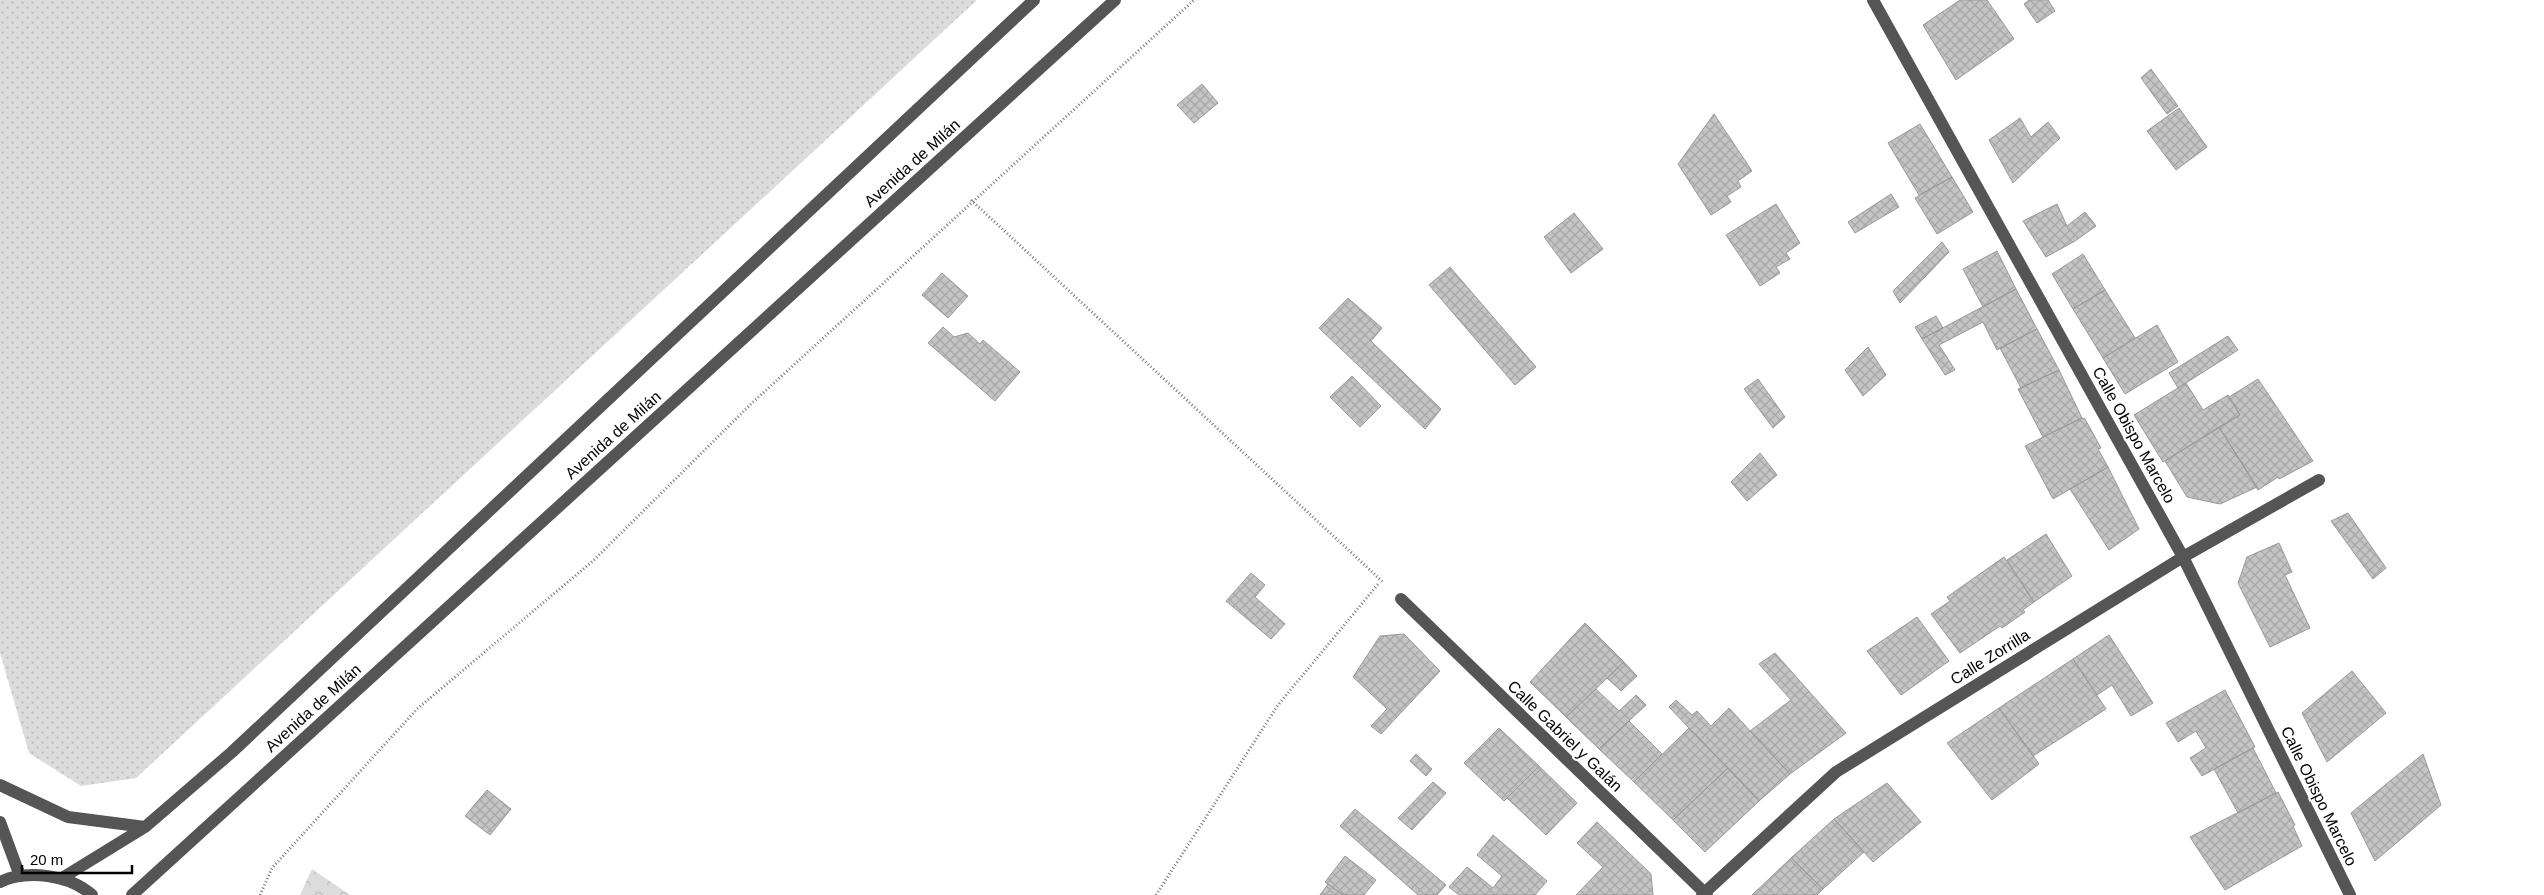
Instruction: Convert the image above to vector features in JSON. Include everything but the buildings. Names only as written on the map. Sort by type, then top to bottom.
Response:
[{"type":"street","name":"Avenida de Milán","points":[[62,878],[145,827],[232,752],[1034,0]]},
{"type":"street","name":"Avenida de Milán","points":[[132,895],[1115,0]]},
{"type":"street","name":"Calle Obispo Marcelo","points":[[1873,0],[2182,557],[2350,895]]},
{"type":"street","name":"Calle Zorrilla","points":[[1704,894],[1836,772],[2182,557],[2319,480]]},
{"type":"street","name":"Calle Gabriel y Galán","points":[[1402,600],[1704,894]]},
{"type":"street","points":[[0,785],[68,817],[145,827]]},
{"type":"street","points":[[0,822],[20,876]]},
{"type":"street","points":[[0,882],[20,876],[62,878],[84,888],[92,895]]},
{"type":"path","points":[[260,895],[272,868],[418,709],[594,560],[752,403],[972,200],[1194,0]]},
{"type":"path","points":[[972,200],[1402,600]]},
{"type":"path","points":[[1156,895],[1278,705],[1381,580]]},
{"type":"green space","points":[[0,0],[977,0],[136,778],[81,786],[29,753],[0,653]]},
{"type":"green space","points":[[312,869],[350,895],[300,895]]}]
